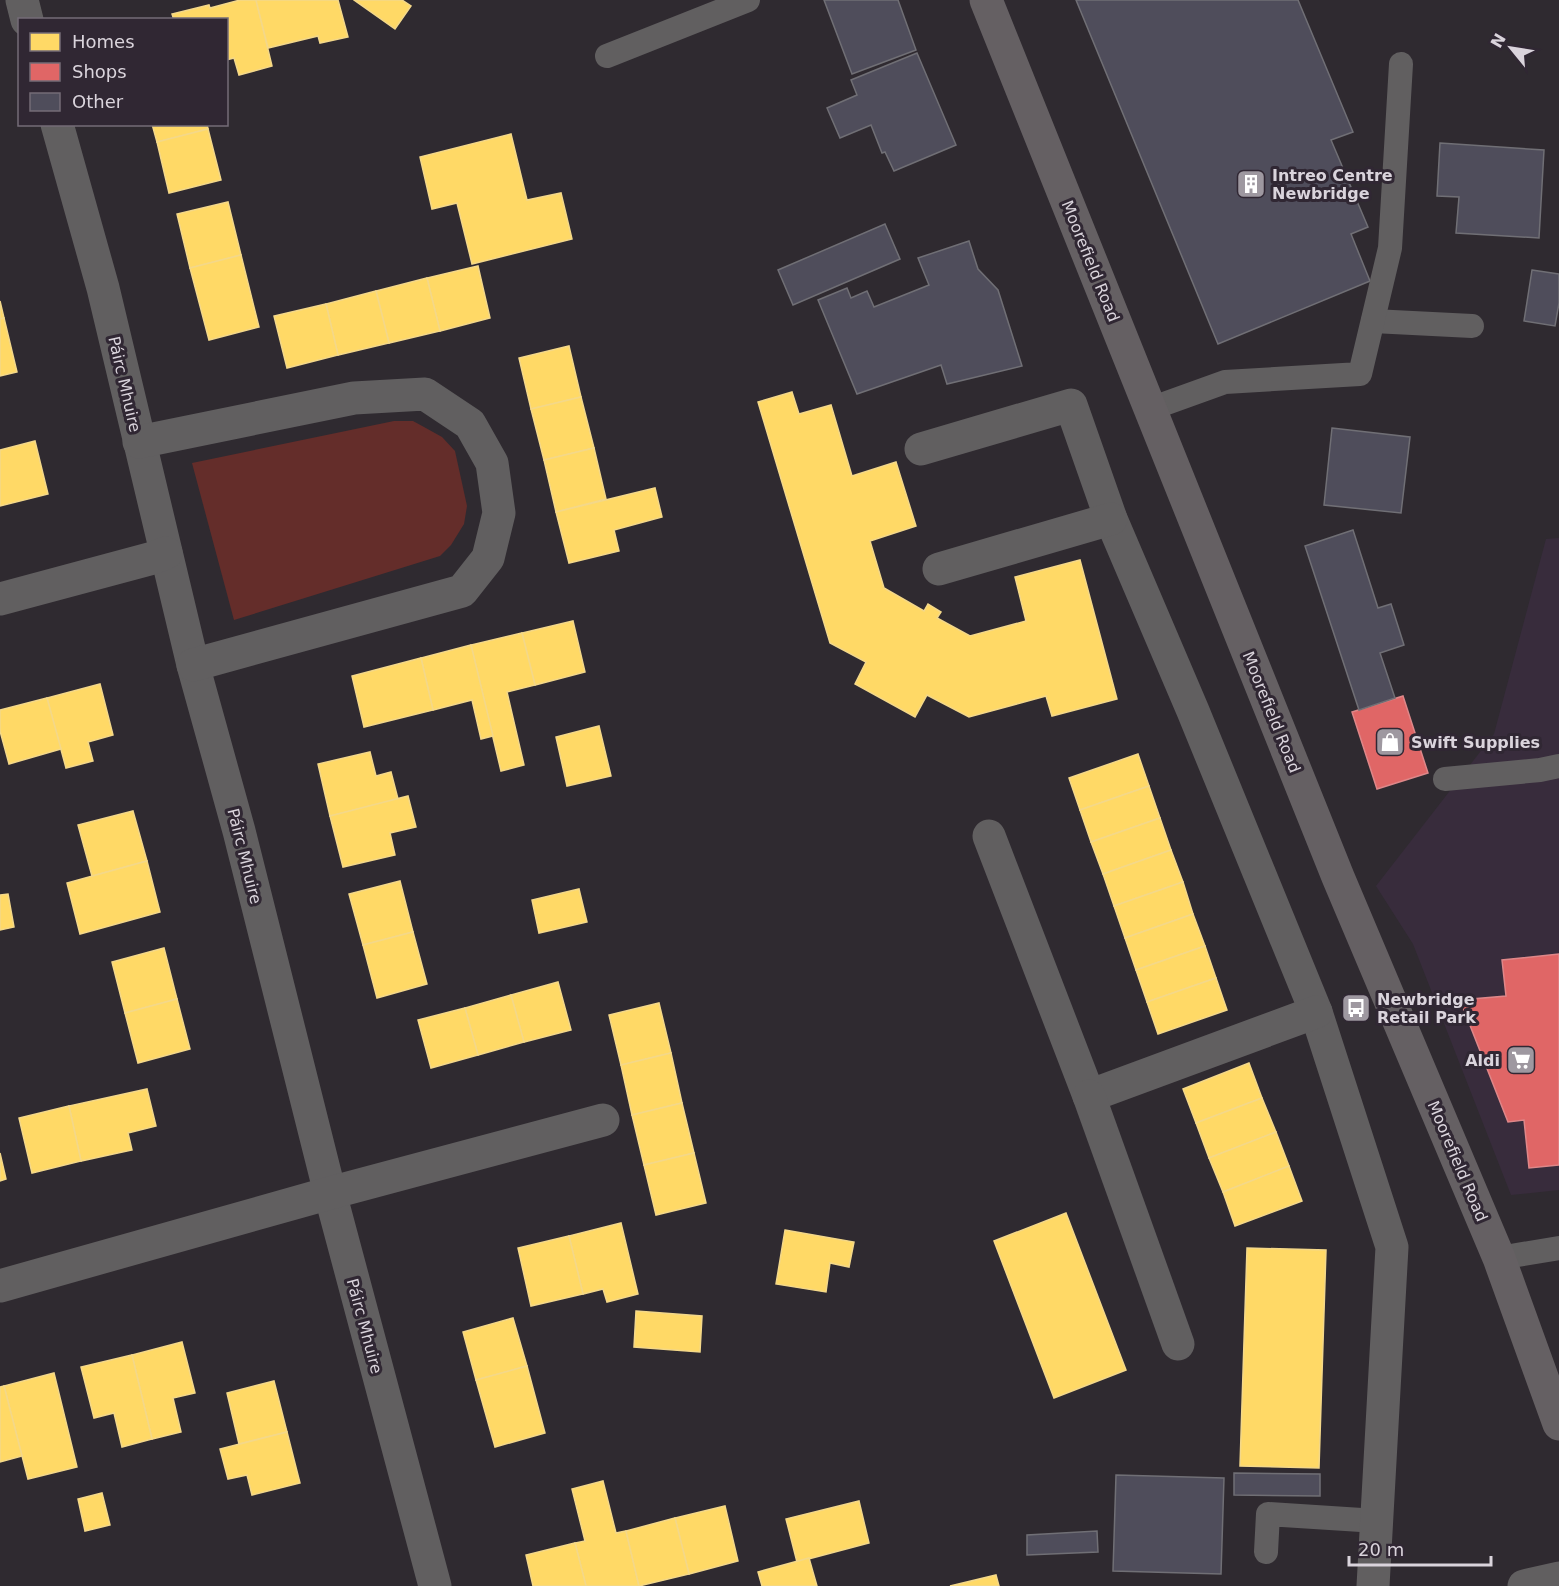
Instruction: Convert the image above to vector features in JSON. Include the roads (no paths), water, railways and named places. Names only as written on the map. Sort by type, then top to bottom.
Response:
[{"type":"street","points":[[22,0],[26,18]]},
{"type":"street","name":"Moorefield Road","points":[[986,0],[1338,877],[1498,1258],[1559,1424]]},
{"type":"street","name":"Páirc Mhuire","points":[[58,126],[103,288],[193,665],[239,831],[330,1193],[435,1586]]},
{"type":"street","points":[[139,442],[354,398],[425,394],[470,424],[492,463],[499,513],[488,558],[462,591],[193,665]]},
{"type":"street","points":[[921,449],[1071,405],[1111,519],[1197,720],[1316,1012],[1392,1247],[1374,1586]]},
{"type":"street","points":[[939,569],[1111,519]]},
{"type":"street","points":[[0,598],[166,553]]},
{"type":"street","points":[[989,836],[1089,1096],[1178,1344]]},
{"type":"street","points":[[1089,1096],[1316,1012]]},
{"type":"street","points":[[0,1286],[330,1193],[603,1120]]},
{"type":"street","points":[[1524,1586],[1559,1578]]},
{"type":"lane","points":[[607,56],[748,0]]},
{"type":"lane","points":[[1150,410],[1225,382],[1360,374],[1390,248],[1401,64]]},
{"type":"lane","points":[[1373,321],[1472,326]]},
{"type":"lane","points":[[1445,779],[1540,771],[1559,766]]},
{"type":"lane","points":[[1498,1258],[1559,1248]]},
{"type":"lane","points":[[1266,1552],[1268,1514],[1377,1521]]},
{"type":"place","name":"Intreo Centre Newbridge","points":[[1251,184]]},
{"type":"place","name":"Swift Supplies","points":[[1390,742]]},
{"type":"place","name":"Newbridge Retail Park","points":[[1356,1008]]},
{"type":"place","name":"Aldi","points":[[1521,1060]]}]
